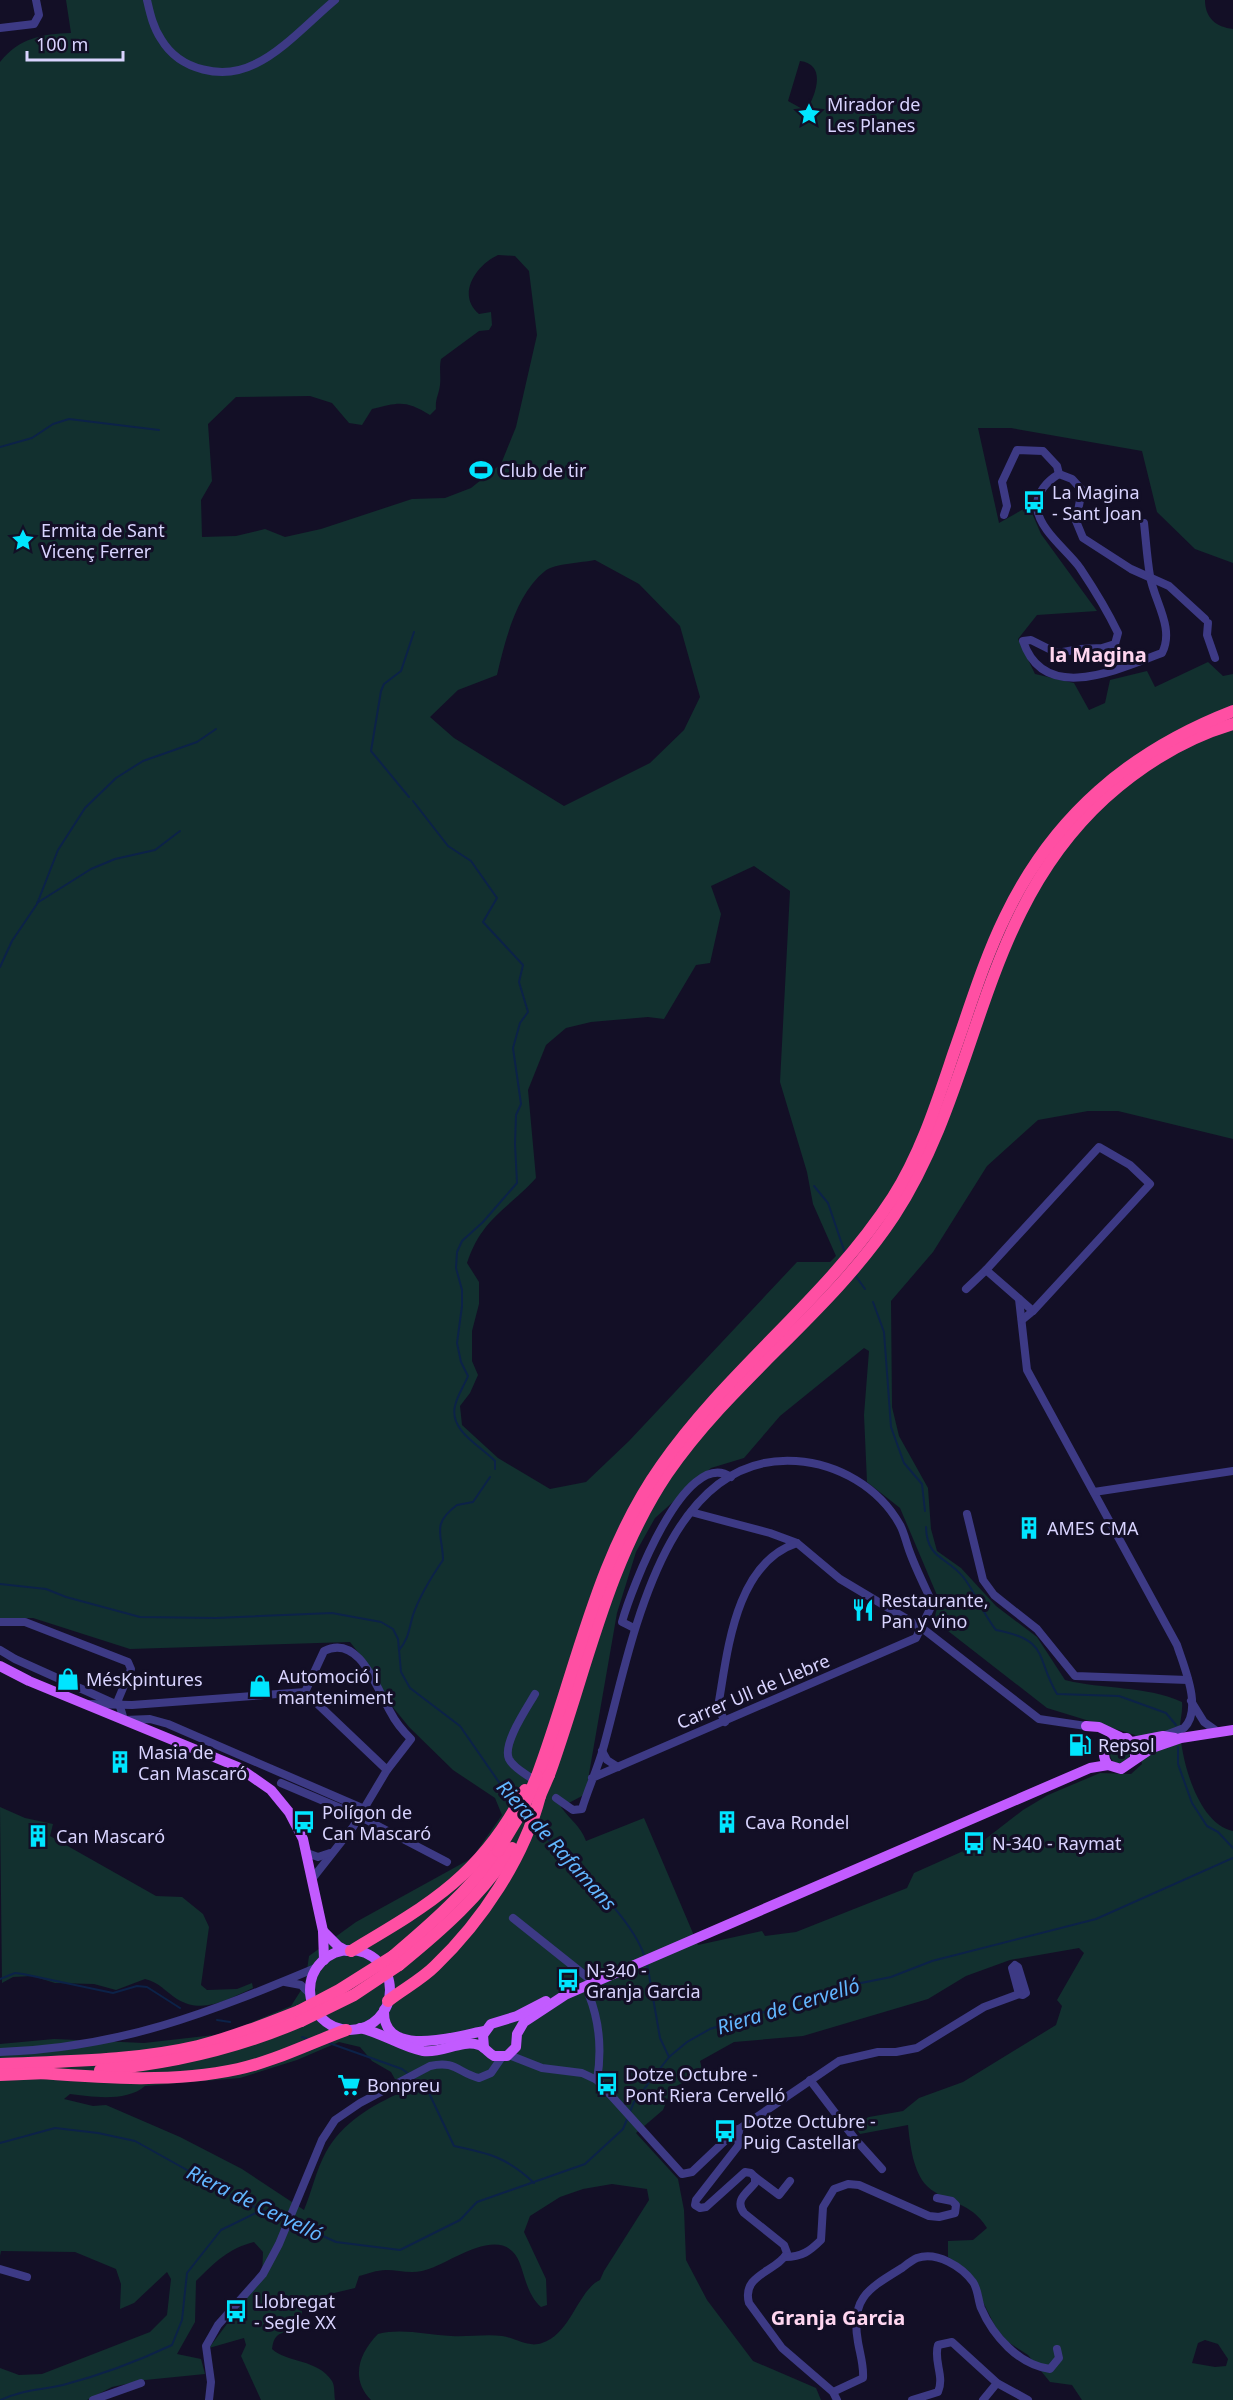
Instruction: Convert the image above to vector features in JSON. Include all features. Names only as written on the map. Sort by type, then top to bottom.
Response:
[{"type":"highway","points":[[868,1243],[920,1146],[998,932],[1035,862],[1092,796],[1124,769],[1175,735],[1233,711]]},
{"type":"highway","points":[[386,2006],[421,1978],[454,1947],[472,1926],[537,1776],[606,1598],[637,1527],[661,1485],[711,1418],[894,1215],[929,1151],[955,1086],[999,957],[1023,903],[1045,867],[1075,827],[1127,780],[1173,749],[1209,731],[1233,724]]},
{"type":"highway","points":[[0,2075],[122,2068],[186,2059],[236,2046],[300,2016],[354,1995],[459,1913],[501,1856],[540,1796],[537,1776]]},
{"type":"highway","points":[[349,1951],[501,1856]]},
{"type":"highway","points":[[0,2064],[132,2057],[167,2052],[227,2038],[300,2016]]},
{"type":"highway","points":[[41,2073],[159,2077],[221,2072],[268,2060],[346,2030]]},
{"type":"main road","points":[[0,1666],[253,1776],[272,1790],[299,1829],[307,1853],[323,1931],[321,1963],[312,1977],[310,1994],[319,2016],[328,2024],[346,2030],[360,2028],[376,2020],[386,2006]]},
{"type":"main road","points":[[1086,1726],[1099,1727],[1132,1742],[1148,1744],[1185,1735]]},
{"type":"main road","points":[[1086,1726],[1101,1737],[1105,1756],[1121,1770],[1135,1760],[1148,1744],[1163,1736],[1233,1730]]},
{"type":"main road","points":[[323,1931],[338,1946],[368,1955],[382,1967],[389,1983],[385,2020],[389,2027],[411,2040],[438,2042],[484,2031],[491,2024],[502,2022],[560,1997],[568,2001],[590,1992],[600,1977],[668,1950],[1090,1768],[1105,1756],[1112,1739],[1120,1737]]},
{"type":"main road","points":[[1132,1742],[1136,1753],[1135,1760]]},
{"type":"main road","points":[[321,1963],[349,1951]]},
{"type":"main road","points":[[360,2028],[385,2035],[419,2050],[437,2052],[473,2044],[506,2056],[524,2022],[560,1997]]},
{"type":"main road","points":[[502,2022],[513,2027],[517,2038]]},
{"type":"main road","points":[[484,2031],[487,2051]]},
{"type":"street","points":[[0,28],[30,26],[38,21],[36,0]]},
{"type":"street","points":[[147,0],[154,27],[171,52],[192,66],[205,71],[226,72],[258,63],[335,0]]},
{"type":"street","points":[[1004,515],[1007,506],[1002,482],[1017,450],[1036,449],[1047,453],[1057,466],[1059,474]]},
{"type":"street","points":[[1059,474],[1072,479],[1082,490],[1076,521],[1083,538],[1182,596],[1206,621],[1207,635],[1215,658]]},
{"type":"street","points":[[1059,474],[1041,491],[1037,502],[1038,513],[1052,536],[1094,589],[1118,633],[1115,644],[1109,646],[1057,653],[1031,640],[1023,641],[1033,662],[1044,672],[1064,678],[1097,675],[1162,653],[1167,642],[1162,615],[1150,578],[1144,523]]},
{"type":"street","points":[[966,1289],[1099,1147],[1130,1165],[1150,1184],[1033,1311],[1022,1320]]},
{"type":"street","points":[[986,1270],[1033,1311]]},
{"type":"street","points":[[1018,1299],[1029,1374],[1177,1644],[1188,1680],[1191,1701],[1190,1721],[1185,1735]]},
{"type":"street","points":[[556,1798],[573,1810],[582,1809],[602,1751],[634,1628],[660,1564],[689,1515],[705,1496],[731,1477],[750,1467],[790,1461],[838,1470],[863,1484],[881,1501],[900,1525],[931,1600],[922,1628]]},
{"type":"street","points":[[634,1628],[622,1622],[627,1602],[671,1511],[704,1476],[714,1471],[722,1471],[731,1477]]},
{"type":"street","points":[[1094,1492],[1233,1471]]},
{"type":"street","points":[[671,1511],[770,1533],[796,1543],[840,1579],[922,1628],[1039,1719],[1086,1726]]},
{"type":"street","points":[[967,1514],[983,1580],[994,1595],[1037,1629],[1075,1676],[1188,1680]]},
{"type":"street","points":[[724,1722],[719,1709],[723,1675],[728,1645],[741,1606],[754,1578],[766,1563],[781,1549],[796,1543]]},
{"type":"street","points":[[0,1622],[25,1622],[128,1662],[131,1669],[118,1700],[124,1719],[150,1719],[168,1724],[361,1812],[447,1862]]},
{"type":"street","name":"Carrer Ull de Llebre","points":[[592,1778],[910,1641],[916,1638],[922,1628]]},
{"type":"street","points":[[304,1692],[324,1651],[336,1647],[355,1654],[371,1675],[391,1713],[411,1739],[312,1879]]},
{"type":"street","points":[[0,1650],[15,1659],[119,1705]]},
{"type":"street","points":[[84,1703],[119,1705],[161,1703],[304,1692],[387,1770]]},
{"type":"street","points":[[535,1694],[507,1751],[510,1762],[537,1776]]},
{"type":"street","points":[[1191,1701],[1204,1722],[1218,1732]]},
{"type":"street","points":[[161,1703],[156,1715],[168,1724]]},
{"type":"street","points":[[602,1751],[607,1760],[618,1767]]},
{"type":"street","points":[[281,1783],[361,1812]]},
{"type":"street","points":[[307,1853],[318,1857],[333,1851]]},
{"type":"street","points":[[513,1918],[600,1977]]},
{"type":"street","points":[[0,2052],[65,2048],[138,2034],[285,1982],[321,1963]]},
{"type":"street","points":[[285,1982],[301,1985],[310,1994]]},
{"type":"street","points":[[209,2400],[211,2382],[206,2346],[218,2325],[263,2274],[279,2244],[315,2152],[335,2120],[400,2081],[442,2063],[453,2065],[479,2078],[485,2077],[506,2056],[529,2061],[549,2070],[582,2073],[597,2080],[679,2173],[685,2175],[736,2134],[840,2061],[878,2052],[896,2052],[917,2048],[984,2007],[1019,1994]]},
{"type":"street","points":[[589,1995],[599,2024],[600,2063],[597,2080]]},
{"type":"street","points":[[517,2038],[529,2061]]},
{"type":"street","points":[[419,2050],[424,2060],[421,2071]]},
{"type":"street","points":[[487,2051],[494,2068]]},
{"type":"street","points":[[810,2080],[855,2139],[882,2169]]},
{"type":"street","points":[[736,2134],[738,2146],[696,2200],[695,2205],[700,2208],[706,2206],[745,2172],[778,2195],[790,2181]]},
{"type":"street","points":[[755,2177],[755,2183],[741,2199],[740,2207],[744,2213],[784,2245],[785,2257]]},
{"type":"street","points":[[937,2198],[952,2201],[957,2205],[955,2212],[948,2216],[929,2216],[860,2185],[848,2184],[834,2188],[823,2207],[821,2240],[809,2252],[796,2257],[785,2257],[763,2272],[750,2285],[747,2294],[749,2303],[782,2348],[835,2396],[863,2378],[855,2325],[861,2298],[868,2289],[918,2258],[949,2261],[974,2284],[990,2326],[999,2339],[1015,2352],[1041,2367],[1050,2369],[1059,2358],[1057,2349]]},
{"type":"street","points":[[0,2270],[27,2277]]},
{"type":"street","points":[[912,2400],[938,2392],[942,2383],[935,2352],[938,2345],[945,2342],[952,2342],[997,2383],[1028,2400]]},
{"type":"street","points":[[93,2400],[141,2383]]},
{"type":"street","points":[[983,2400],[997,2383]]},
{"type":"green space","points":[[66,0],[1205,0],[1209,17],[1221,26],[1233,29],[1233,563],[1195,549],[1157,512],[1142,451],[1011,428],[978,428],[999,523],[1029,506],[1041,534],[1097,611],[1037,615],[1018,639],[1035,674],[1074,683],[1089,710],[1105,703],[1110,680],[1147,671],[1155,687],[1208,662],[1223,676],[1233,674],[1233,1139],[1118,1111],[1088,1111],[1038,1120],[987,1166],[933,1252],[891,1301],[892,1407],[899,1436],[928,1488],[931,1529],[937,1551],[961,1568],[996,1606],[1037,1637],[1065,1680],[1139,1690],[1182,1702],[1181,1742],[1194,1789],[1210,1816],[1221,1826],[1233,1831],[1233,2400],[1082,2400],[1072,2385],[1050,2382],[1028,2355],[1008,2342],[996,2328],[967,2270],[948,2257],[948,2241],[973,2240],[987,2228],[981,2219],[966,2208],[934,2192],[922,2180],[913,2157],[908,2125],[860,2134],[853,2124],[869,2117],[903,2111],[919,2098],[963,2082],[1056,2025],[1062,2006],[1057,2000],[1084,1953],[1079,1948],[1010,1960],[966,1976],[928,1999],[803,2036],[734,2042],[700,2061],[703,2073],[672,2088],[663,2110],[636,2133],[678,2179],[684,2210],[686,2260],[707,2300],[753,2361],[816,2388],[821,2400],[371,2400],[364,2392],[359,2375],[360,2366],[366,2349],[378,2334],[405,2332],[451,2336],[496,2335],[527,2344],[542,2343],[552,2338],[567,2322],[592,2285],[600,2280],[649,2200],[647,2189],[612,2184],[583,2189],[560,2197],[530,2216],[524,2232],[546,2279],[547,2305],[541,2307],[530,2293],[519,2262],[512,2251],[503,2246],[492,2245],[468,2251],[422,2271],[383,2270],[359,2276],[355,2288],[305,2300],[298,2324],[291,2330],[279,2334],[272,2349],[286,2357],[311,2365],[326,2374],[333,2383],[335,2400],[261,2400],[241,2356],[246,2345],[244,2338],[209,2348],[262,2277],[263,2252],[254,2242],[229,2252],[196,2281],[195,2322],[177,2354],[201,2359],[205,2374],[145,2380],[112,2387],[87,2400],[0,2400],[0,2368],[19,2375],[42,2374],[150,2332],[167,2315],[171,2279],[167,2272],[134,2303],[120,2309],[121,2284],[116,2269],[75,2252],[1,2251],[0,2256],[0,2044],[54,2039],[144,2043],[223,2034],[291,2006],[305,1984],[309,1956],[356,1922],[472,1858],[502,1815],[495,1798],[453,1770],[409,1727],[383,1695],[372,1670],[350,1642],[130,1649],[33,1618],[0,1618],[0,62],[15,47],[32,39],[71,33]],"holes":[[[800,61],[808,63],[814,68],[817,81],[810,104],[806,111],[788,101]],[[498,255],[515,256],[529,271],[537,335],[516,427],[501,464],[471,488],[445,498],[412,499],[321,529],[285,537],[265,529],[236,536],[202,537],[201,500],[212,481],[208,424],[236,397],[310,396],[332,403],[349,423],[362,425],[372,409],[396,404],[415,407],[430,415],[436,409],[441,359],[479,331],[489,330],[492,325],[491,312],[479,314],[469,298],[472,281],[483,266]],[[595,560],[639,584],[680,626],[700,697],[684,730],[650,763],[564,806],[454,738],[430,717],[458,690],[497,675],[513,619],[526,592],[545,571],[562,565]],[[754,866],[790,891],[780,1082],[807,1172],[813,1204],[836,1256],[830,1262],[797,1262],[629,1441],[586,1482],[550,1489],[498,1458],[462,1425],[460,1406],[470,1393],[478,1375],[472,1361],[472,1331],[479,1304],[479,1282],[467,1263],[480,1235],[488,1225],[536,1178],[528,1090],[546,1045],[566,1028],[591,1022],[648,1017],[664,1019],[696,965],[710,963],[721,914],[711,886]],[[864,1348],[869,1351],[864,1415],[867,1482],[900,1508],[939,1600],[934,1620],[1047,1708],[1135,1735],[1142,1764],[1131,1774],[1100,1773],[1048,1795],[1023,1810],[979,1844],[914,1873],[907,1888],[796,1932],[765,1936],[762,1931],[698,1945],[644,1818],[586,1841],[578,1827],[561,1807],[582,1796],[586,1791],[617,1613],[636,1552],[655,1518],[711,1468],[744,1458],[780,1416]],[[339,2042],[360,2047],[372,2061],[391,2072],[402,2092],[369,2109],[340,2132],[326,2152],[304,2210],[242,2169],[180,2137],[106,2105],[93,2106],[64,2099],[70,2094],[99,2097],[119,2096],[138,2091],[145,2086],[240,2078],[297,2060]],[[1205,2340],[1218,2344],[1228,2359],[1226,2366],[1215,2367],[1192,2363],[1198,2343]]]},
{"type":"green space","points":[[1120,1744],[1127,1747],[1130,1754],[1127,1761],[1120,1764],[1113,1761],[1110,1754],[1113,1747]]},
{"type":"green space","points":[[0,1807],[25,1818],[53,1824],[50,1836],[156,1896],[182,1897],[203,1914],[209,1927],[201,1985],[207,1990],[237,1989],[252,1983],[253,1988],[225,2001],[196,2006],[177,1999],[150,1980],[145,1979],[116,1990],[94,1984],[55,1983],[32,1976],[13,1977],[2,1983]]},
{"type":"waterway","points":[[0,447],[32,438],[53,424],[69,419],[159,430]]},
{"type":"waterway","points":[[409,797],[371,751],[381,691],[384,684],[401,671],[414,632]]},
{"type":"waterway","points":[[0,967],[12,941],[37,904],[58,850],[85,808],[116,778],[143,761],[197,742],[216,729]]},
{"type":"waterway","points":[[413,801],[448,846],[471,861],[497,898],[483,922],[523,965],[519,982],[528,1012],[520,1023],[513,1048],[521,1104],[516,1115],[517,1183],[483,1222],[462,1241],[457,1252],[456,1268],[462,1290],[457,1343],[461,1362],[468,1376],[456,1402],[454,1415],[467,1437],[495,1461],[495,1469]]},
{"type":"waterway","points":[[37,903],[91,869],[115,859],[155,850],[180,831]]},
{"type":"waterway","points":[[814,1186],[828,1203],[845,1253]]},
{"type":"waterway","points":[[855,1275],[865,1289]]},
{"type":"waterway","points":[[873,1302],[884,1332],[891,1427],[904,1463],[922,1484],[925,1511]]},
{"type":"waterway","points":[[399,1650],[407,1638],[419,1600],[443,1560],[440,1531],[443,1519],[457,1505],[473,1502],[490,1477]]},
{"type":"waterway","points":[[926,1527],[927,1538],[934,1552],[964,1578],[996,1630],[1013,1634],[1033,1645],[1057,1694],[1119,1696],[1166,1713],[1176,1725]]},
{"type":"waterway","name":"Riera de Rafamans","points":[[0,1584],[46,1589],[66,1597],[140,1617],[216,1618],[332,1613],[381,1622],[393,1629],[398,1639],[401,1672],[410,1688],[460,1726],[512,1801]]},
{"type":"waterway","points":[[1178,1747],[1178,1764],[1192,1803],[1207,1826],[1218,1832],[1233,1848]]},
{"type":"waterway","name":"Riera de Rafamans","points":[[534,1825],[613,1906],[638,1941],[645,1958]]},
{"type":"waterway","name":"Riera de Cervelló","points":[[630,2112],[634,2102],[669,2057],[687,2042],[710,2029],[851,1985],[891,1977],[932,1961],[1096,1919],[1233,1858]]},
{"type":"waterway","name":"Riera de Rafamans","points":[[647,1963],[660,2038],[669,2057]]},
{"type":"waterway","points":[[0,1979],[15,1973],[113,1993],[137,1986],[147,1987],[180,2008]]},
{"type":"waterway","points":[[217,2020],[230,2022]]},
{"type":"waterway","points":[[302,2037],[308,2039]]},
{"type":"waterway","points":[[329,2043],[402,2069],[410,2075]]},
{"type":"waterway","points":[[414,2079],[429,2093],[454,2146],[478,2151],[506,2162],[534,2183]]},
{"type":"waterway","name":"Riera de Cervelló","points":[[292,2222],[336,2242],[400,2250],[460,2220],[477,2202],[585,2164],[623,2129],[628,2117]]},
{"type":"waterway","name":"Riera de Cervelló","points":[[0,2143],[55,2128],[98,2133],[135,2141],[248,2204],[286,2220]]},
{"type":"waterway","points":[[1,2400],[16,2394],[91,2377],[172,2345],[182,2320],[187,2273],[221,2230],[260,2211]]},
{"type":"place","name":"Mirador de Les Planes","points":[[809,114]]},
{"type":"place","name":"Club de tir","points":[[481,470]]},
{"type":"place","name":"La Magina - Sant Joan","points":[[1034,502]]},
{"type":"place","name":"Ermita de Sant Vicenç Ferrer","points":[[23,540]]},
{"type":"place","name":"AMES CMA","points":[[1029,1528]]},
{"type":"place","name":"Restaurante, Pan y vino","points":[[863,1610]]},
{"type":"place","name":"MésKpintures","points":[[68,1679]]},
{"type":"place","name":"Automoció i manteniment","points":[[260,1686]]},
{"type":"place","name":"Repsol","points":[[1080,1745]]},
{"type":"place","name":"Masia de Can Mascaró","points":[[120,1762]]},
{"type":"place","name":"Polígon de Can Mascaró","points":[[304,1822]]},
{"type":"place","name":"Cava Rondel","points":[[727,1822]]},
{"type":"place","name":"Can Mascaró","points":[[38,1836]]},
{"type":"place","name":"N-340 - Raymat","points":[[974,1843]]},
{"type":"place","name":"N-340 - Granja Garcia","points":[[568,1980]]},
{"type":"place","name":"Dotze Octubre - Pont Riera Cervelló","points":[[607,2084]]},
{"type":"place","name":"Bonpreu","points":[[349,2085]]},
{"type":"place","name":"Dotze Octubre - Puig Castellar","points":[[725,2131]]},
{"type":"place","name":"Llobregat - Segle XX","points":[[236,2311]]},
{"type":"district","name":"la Magina","points":[[1098,654]]},
{"type":"district","name":"Granja Garcia","points":[[838,2317]]}]
